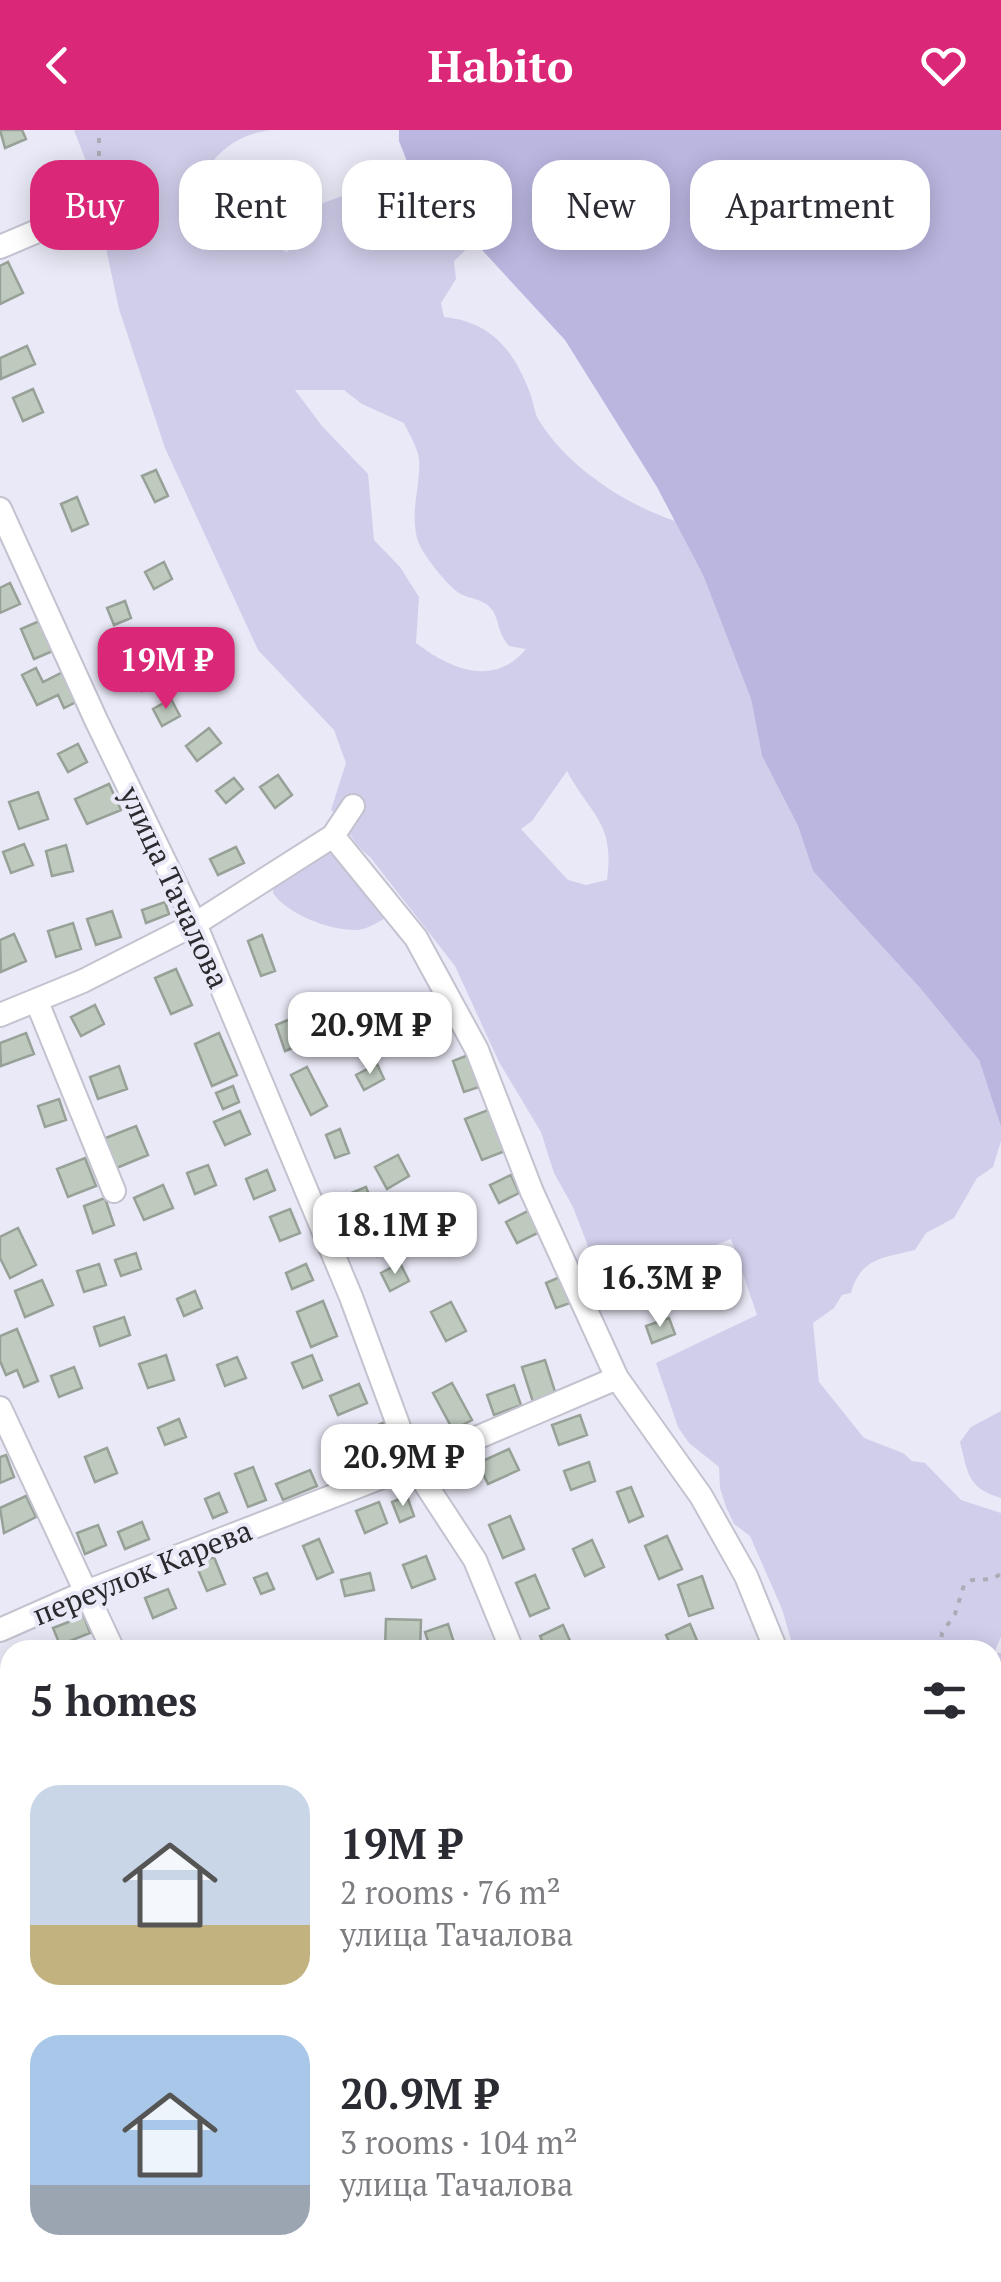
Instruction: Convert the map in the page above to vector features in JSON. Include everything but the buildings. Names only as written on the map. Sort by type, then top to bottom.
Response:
[{"type":"street","points":[[0,247],[30,234]]},
{"type":"street","name":"улица Тачалова","points":[[0,509],[195,924],[351,1296],[413,1465],[475,1560],[508,1640]]},
{"type":"street","points":[[0,1015],[37,1002],[195,924],[333,836],[353,806]]},
{"type":"street","points":[[333,836],[416,938],[476,1050],[532,1192],[617,1378],[701,1496],[746,1576],[772,1640]]},
{"type":"street","points":[[37,1002],[114,1191]]},
{"type":"street","name":"переулок Карева","points":[[0,1630],[86,1592],[413,1465],[617,1378]]},
{"type":"street","points":[[0,1408],[109,1640]]},
{"type":"path","points":[[99,130],[99,160]]},
{"type":"path","points":[[941,1640],[955,1614],[961,1589],[972,1580],[992,1579],[1001,1574]]},
{"type":"shaded area","points":[[74,130],[270,130],[233,143],[214,160],[179,160],[179,250],[322,250],[322,205],[342,196],[342,250],[466,250],[454,261],[456,279],[441,303],[444,317],[475,325],[499,341],[524,378],[536,416],[582,469],[637,505],[675,521],[703,575],[751,699],[762,756],[798,826],[813,871],[920,988],[979,1060],[1001,1127],[993,1167],[977,1178],[954,1218],[926,1233],[915,1250],[867,1266],[851,1293],[842,1295],[834,1308],[813,1323],[819,1382],[864,1438],[903,1453],[912,1461],[925,1463],[961,1500],[1001,1513],[1000,1640],[791,1640],[750,1536],[734,1524],[726,1507],[719,1467],[689,1443],[678,1427],[656,1363],[757,1315],[731,1239],[624,1281],[594,1262],[573,1207],[554,1173],[541,1132],[499,1062],[455,966],[331,810],[346,763],[334,730],[258,650],[165,448],[119,309],[106,250],[159,250],[159,160],[86,160]],"holes":[[[295,390],[344,390],[362,404],[404,423],[419,459],[415,517],[419,544],[454,589],[489,607],[509,646],[526,649],[513,661],[500,668],[472,670],[457,667],[416,643],[419,597],[400,567],[374,540],[368,474],[322,426]],[[567,771],[608,845],[607,880],[586,885],[568,880],[521,829],[532,821]]]},
{"type":"shaded area","points":[[399,130],[1001,130],[1001,1127],[979,1060],[920,988],[813,871],[798,826],[762,756],[751,699],[703,575],[657,487],[565,340],[482,250],[512,250],[512,160],[406,160]]},
{"type":"shaded area","points":[[333,850],[387,917],[362,929],[335,928],[299,915],[273,893],[274,884],[290,870]]},
{"type":"shaded area","points":[[1001,1411],[1001,1498],[975,1484],[960,1442],[971,1427]]}]
